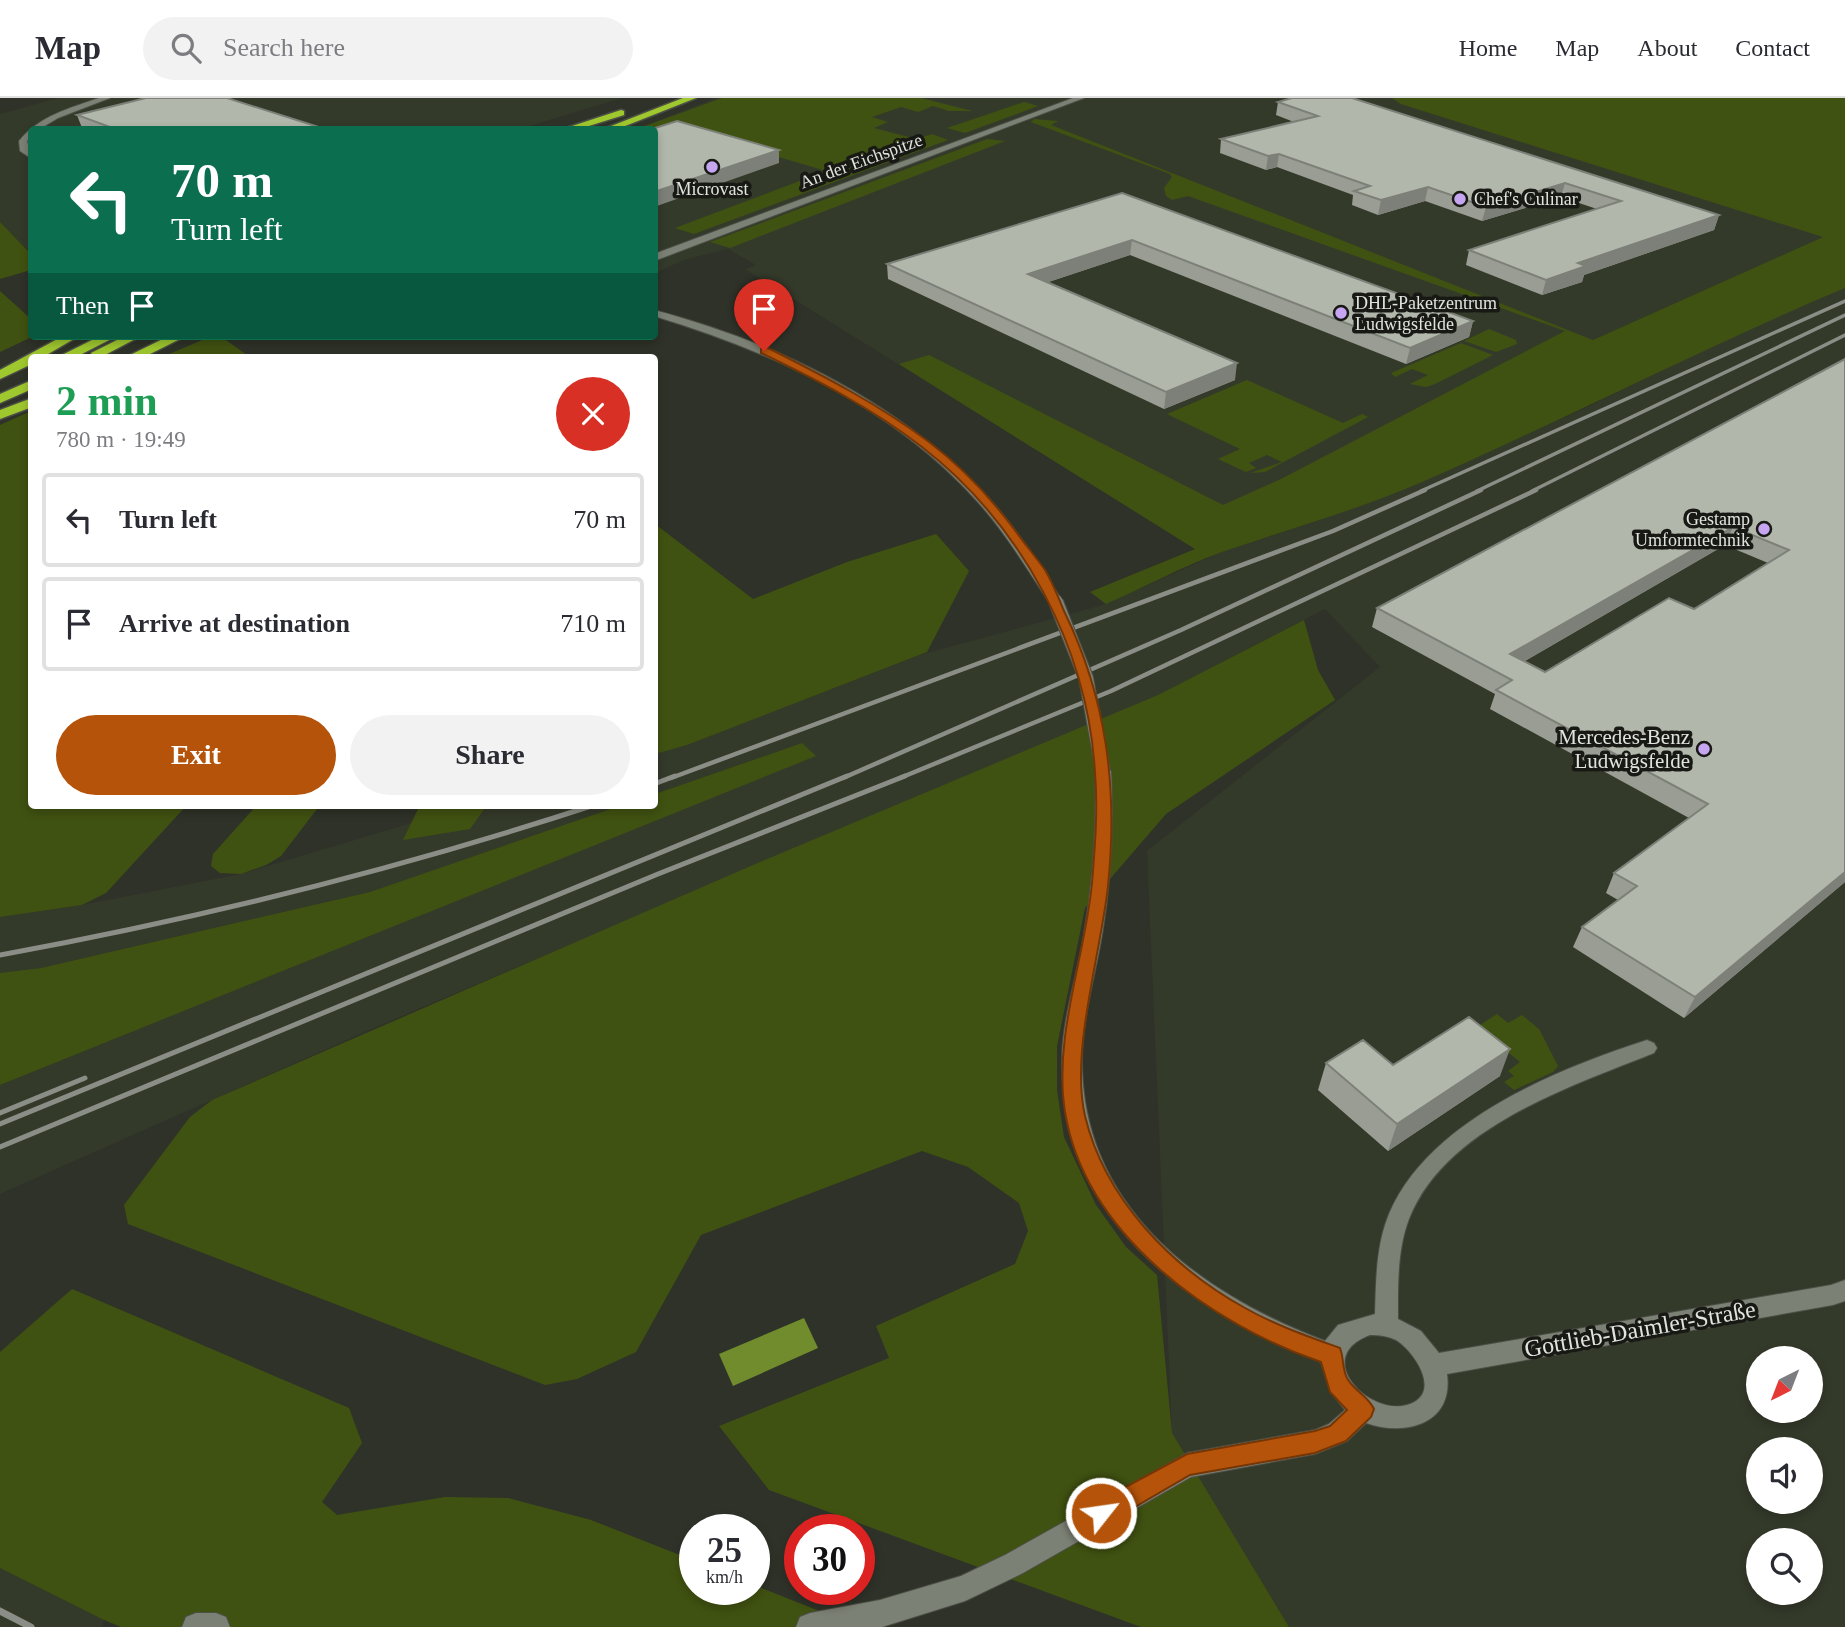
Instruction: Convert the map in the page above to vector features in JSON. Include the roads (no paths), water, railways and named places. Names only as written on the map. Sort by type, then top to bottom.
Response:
[{"type":"highway","points":[[613,126],[670,98]]},
{"type":"highway","points":[[599,126],[691,98]]},
{"type":"highway","points":[[581,126],[645,111]]},
{"type":"highway","points":[[619,126],[645,111]]},
{"type":"highway","points":[[39,354],[66,340]]},
{"type":"highway","points":[[72,354],[102,340]]},
{"type":"highway","points":[[96,354],[126,340]]},
{"type":"highway","points":[[140,354],[171,340]]},
{"type":"highway","points":[[0,375],[28,360]]},
{"type":"highway","points":[[0,386],[28,374]]},
{"type":"highway","points":[[0,399],[28,386]]},
{"type":"highway","points":[[0,415],[28,404]]},
{"type":"street","points":[[39,126],[55,116],[106,98]]},
{"type":"street","name":"An der Eichspitze","points":[[658,256],[1080,98]]},
{"type":"street","points":[[28,135],[23,141],[24,151],[28,154]]},
{"type":"street","points":[[658,314],[718,332],[780,357],[849,392],[898,424],[947,462],[988,503],[1024,548],[1056,602],[1086,678],[1103,771],[1104,826],[1100,887],[1073,1058],[1075,1112],[1087,1154],[1109,1198],[1169,1266],[1236,1314],[1293,1342],[1332,1355]]},
{"type":"street","points":[[1386,1325],[1387,1280],[1400,1216],[1413,1189],[1438,1158],[1484,1121],[1587,1070],[1647,1048]]},
{"type":"street","name":"Gottlieb-Daimler-Straße","points":[[1434,1365],[1845,1290]]},
{"type":"street","points":[[1386,1325],[1415,1340],[1434,1365],[1437,1380],[1435,1394],[1428,1406],[1417,1414],[1391,1418],[1363,1409],[1338,1385],[1332,1355],[1336,1343],[1344,1333],[1356,1326],[1386,1325]]},
{"type":"street","points":[[810,1627],[880,1614],[965,1588],[1014,1564],[1187,1465],[1315,1442],[1338,1433],[1363,1409]]},
{"type":"street","points":[[196,1627],[216,1627]]},
{"type":"railway","points":[[1421,491],[1845,301]]},
{"type":"railway","points":[[1477,491],[1845,315]]},
{"type":"railway","points":[[1532,491],[1845,335]]},
{"type":"railway","points":[[671,778],[1333,531],[1425,490]]},
{"type":"railway","points":[[843,778],[1181,630],[1481,490]]},
{"type":"railway","points":[[901,778],[1111,691],[1536,490]]},
{"type":"railway","points":[[658,782],[675,776]]},
{"type":"railway","points":[[0,1124],[847,776]]},
{"type":"railway","points":[[901,778],[905,776]]},
{"type":"railway","points":[[0,1147],[658,874],[901,778]]},
{"type":"railway","points":[[0,955],[151,925],[300,890],[447,850],[581,809]]},
{"type":"railway","points":[[0,1113],[85,1078]]},
{"type":"railway","points":[[0,1611],[31,1627]]},
{"type":"place","name":"Microvast","points":[[712,167]]},
{"type":"place","name":"Chef's Culinar","points":[[1460,199]]},
{"type":"place","name":"DHL-Paketzentrum Ludwigsfelde","points":[[1341,313]]},
{"type":"place","name":"Gestamp Umformtechnik","points":[[1764,529]]},
{"type":"place","name":"Mercedes-Benz Ludwigsfelde","points":[[1704,749]]}]
